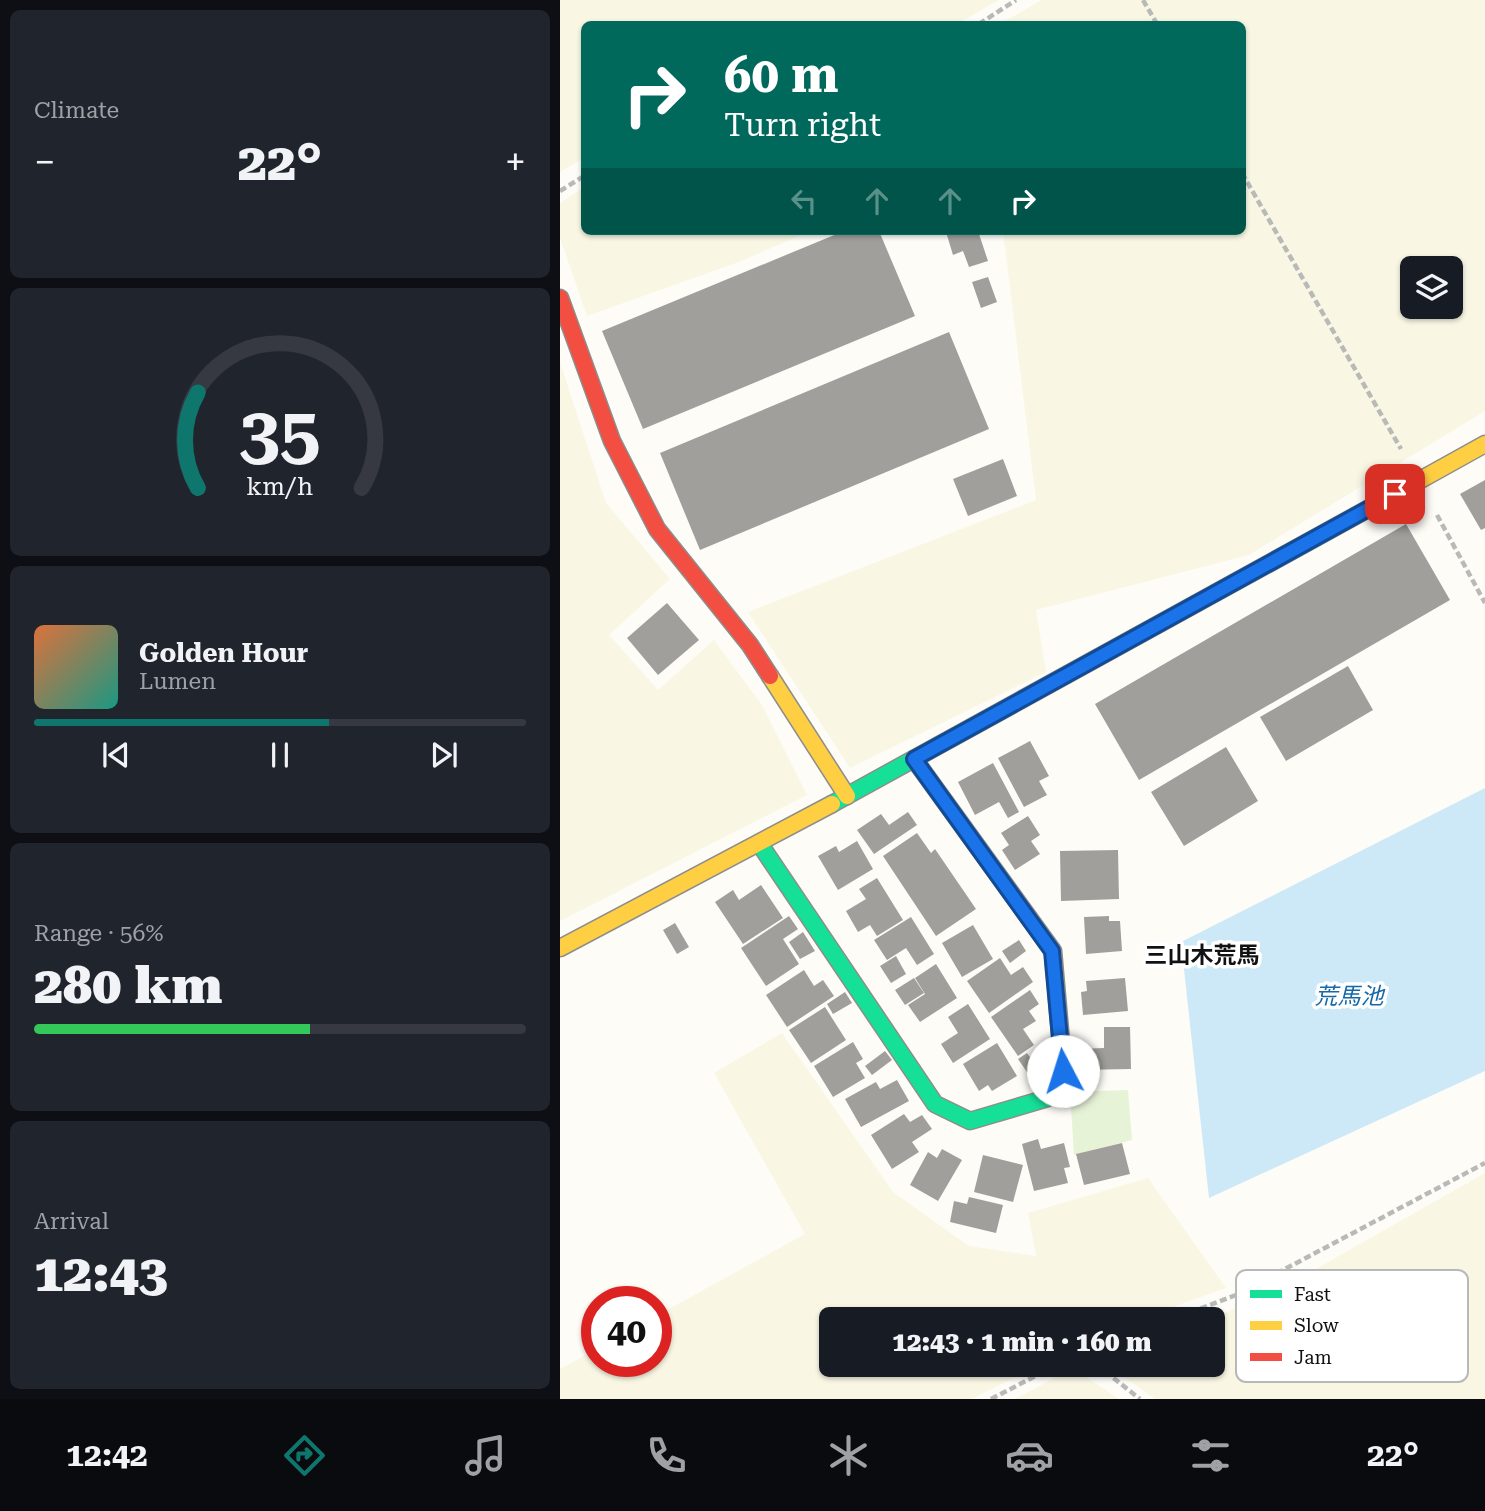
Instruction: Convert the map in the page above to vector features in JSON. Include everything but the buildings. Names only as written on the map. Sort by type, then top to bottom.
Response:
[{"type":"street","points":[[560,298],[612,441],[657,529],[750,645],[847,796]]},
{"type":"street","points":[[560,947],[847,796],[1485,444]]},
{"type":"street","points":[[759,842],[934,1104],[971,1121],[1048,1098],[1063,1071],[1052,951],[914,759]]},
{"type":"path","points":[[984,21],[1016,0]]},
{"type":"path","points":[[1143,0],[1155,21]]},
{"type":"path","points":[[560,191],[581,178]]},
{"type":"path","points":[[1246,180],[1419,481],[1485,603]]},
{"type":"path","points":[[1283,1270],[1485,1163]]},
{"type":"path","points":[[1205,1307],[1236,1295]]},
{"type":"path","points":[[991,1399],[1034,1377]]},
{"type":"path","points":[[1112,1377],[1140,1399]]},
{"type":"shaded area","points":[[560,0],[999,0],[962,21],[581,21],[581,160],[560,172]]},
{"type":"shaded area","points":[[1042,0],[1485,0],[1485,411],[1249,555],[1036,610],[1046,672],[850,768],[748,612],[1036,500],[1003,235],[1246,235],[1246,21],[1005,21]]},
{"type":"shaded area","points":[[581,189],[581,235],[801,235],[739,262],[587,316],[560,238],[560,203]]},
{"type":"shaded area","points":[[560,362],[606,503],[670,579],[609,635],[658,690],[714,640],[762,705],[807,795],[560,921]]},
{"type":"shaded area","points":[[782,1033],[893,1192],[969,1246],[1036,1256],[1028,1213],[1148,1178],[1226,1288],[1173,1307],[819,1307],[819,1377],[1015,1377],[972,1399],[560,1399],[560,1369],[581,1358],[581,1377],[672,1377],[672,1307],[805,1234],[714,1073]]},
{"type":"shaded area","points":[[1485,1173],[1485,1399],[1155,1399],[1124,1377],[1225,1377],[1225,1312],[1236,1308],[1236,1382],[1468,1382],[1468,1270],[1314,1270]]},
{"type":"shaded area","points":[[1056,1377],[1086,1377],[1119,1399],[1015,1399]]},
{"type":"green space","points":[[1128,1090],[1132,1140],[1074,1155],[1070,1092]]},
{"type":"water","name":"荒馬池","points":[[1485,788],[1485,1071],[1209,1198],[1181,942]]},
{"type":"traffic: fast","points":[[832,804],[1386,499]]},
{"type":"traffic: fast","points":[[759,843],[935,1104],[970,1121],[1048,1098],[1063,1071],[1062,1054]]},
{"type":"traffic: slow","points":[[1386,499],[1485,444]]},
{"type":"traffic: slow","points":[[770,676],[847,796]]},
{"type":"traffic: slow","points":[[914,759],[1053,951],[1062,1054]]},
{"type":"traffic: slow","points":[[560,948],[832,804]]},
{"type":"traffic: jam","points":[[560,298],[612,441],[657,529],[750,645],[770,676]]},
{"type":"district","name":"三山木荒馬","points":[[1202,955]]},
{"type":"route","points":[[1063,1071],[1052,951],[914,759],[1395,494]]}]
